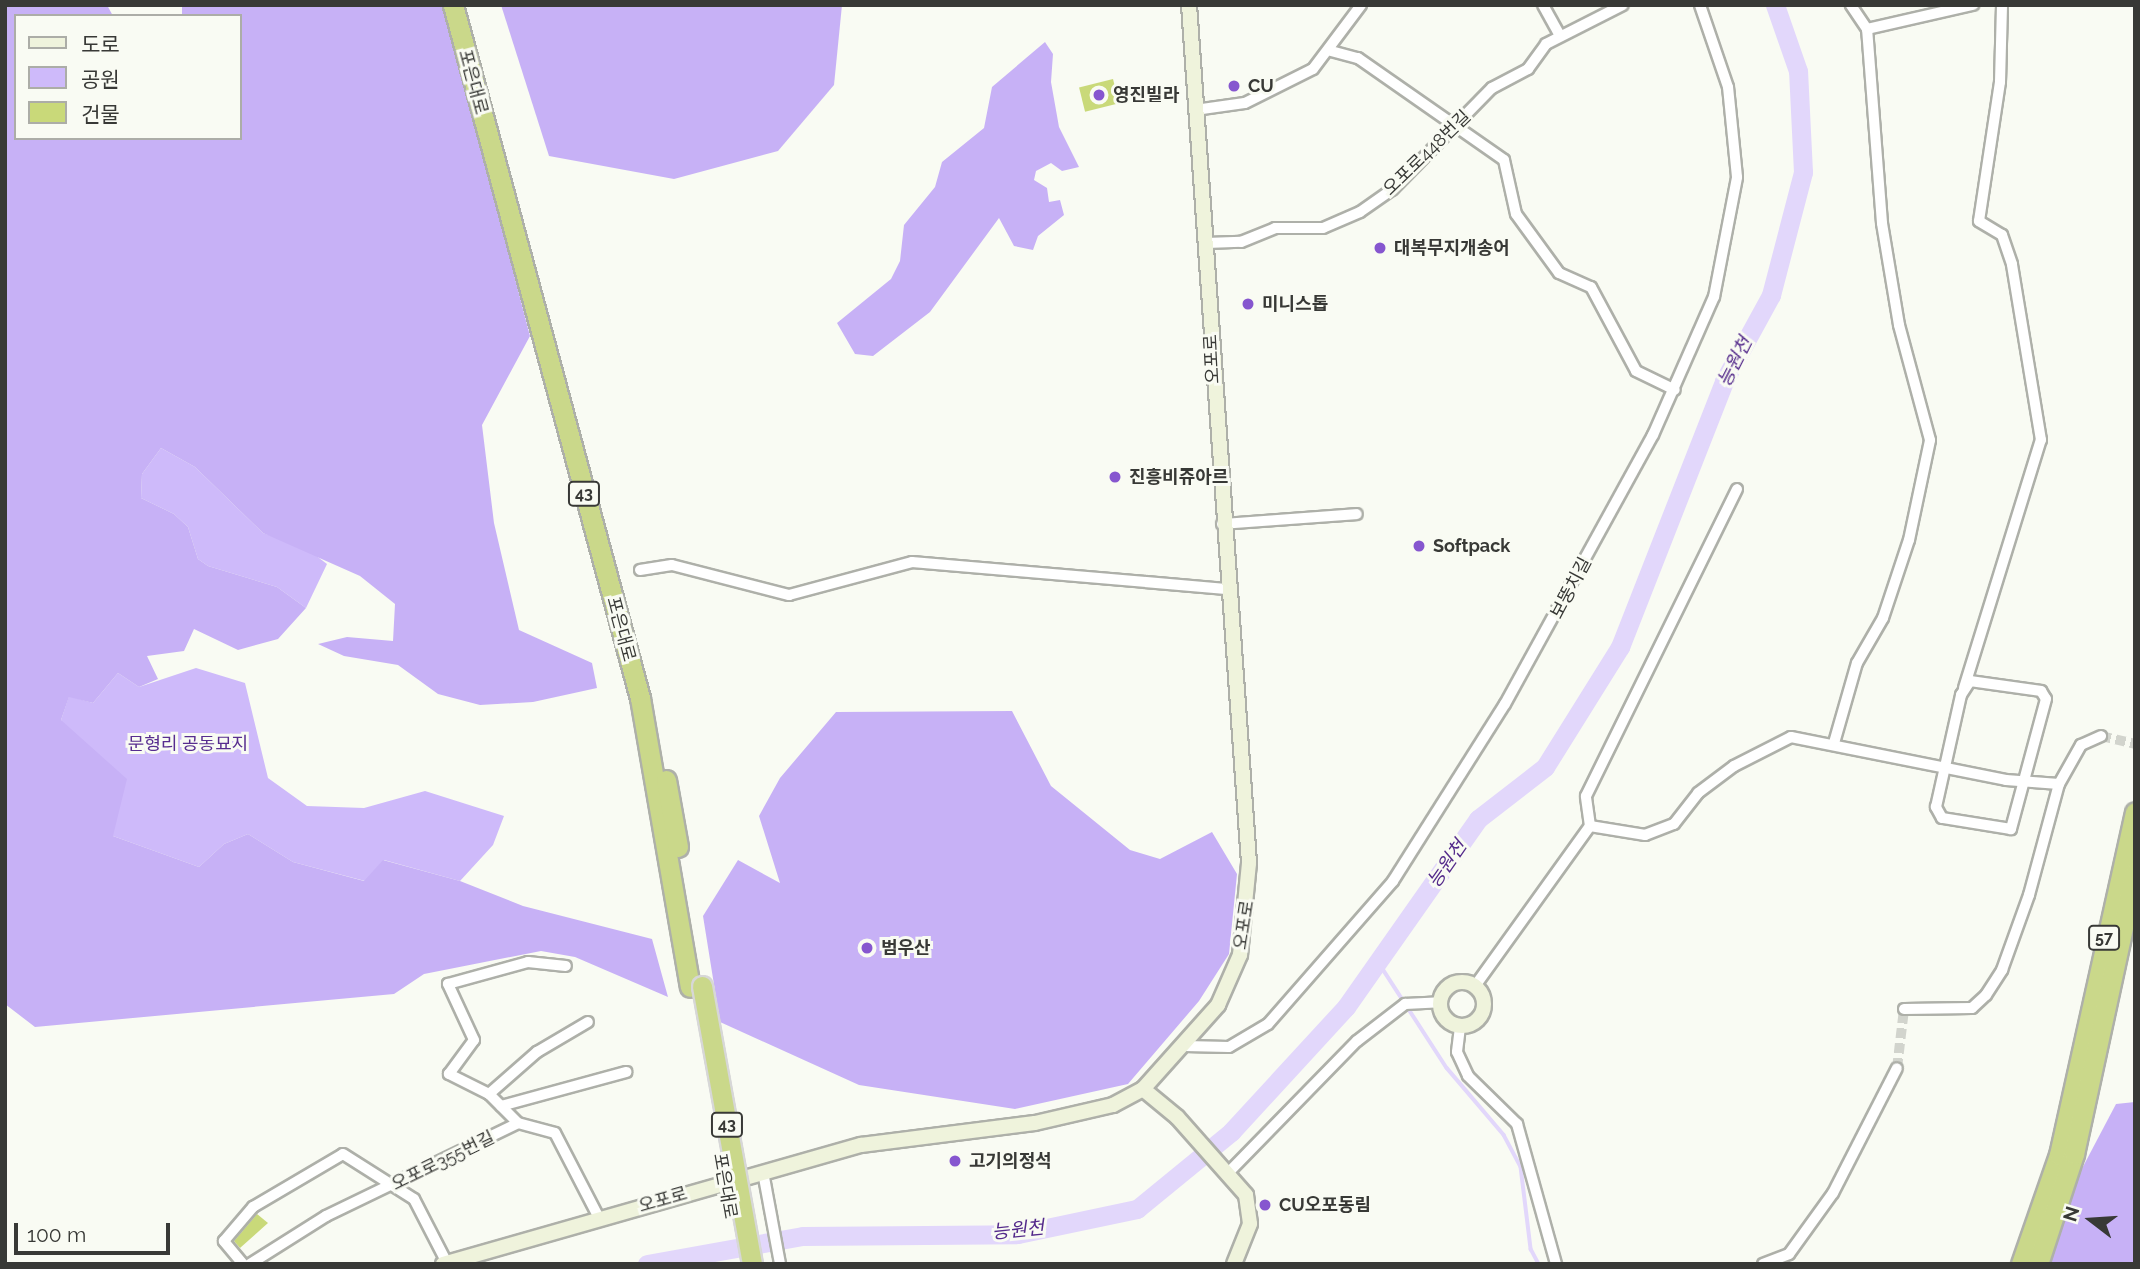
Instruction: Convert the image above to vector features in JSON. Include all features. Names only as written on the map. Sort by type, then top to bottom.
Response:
[{"type":"highway","name":"포은대로","points":[[453,5],[640,698],[696,987]]},
{"type":"highway","name":"포은대로","points":[[466,5],[642,664],[739,1264]]},
{"type":"highway","name":"57","points":[[2038,1264],[2060,1207],[2083,1074],[2135,812]]},
{"type":"highway","name":"57","points":[[2021,1264],[2051,1187],[2135,872]]},
{"type":"highway","name":"43","points":[[696,987],[752,1264]]},
{"type":"street","name":"오포로","points":[[451,1262],[763,1172],[892,1139],[1080,1115],[1143,1089],[1185,1046],[1229,982],[1240,955],[1249,894],[1226,589],[1189,5]]},
{"type":"street","points":[[1195,110],[1262,96],[1312,69],[1331,51],[1361,5]]},
{"type":"street","points":[[1543,5],[1559,34]]},
{"type":"street","name":"오포로448번길","points":[[1206,243],[1339,223],[1392,190],[1457,128],[1492,88],[1528,69],[1559,34],[1623,5]]},
{"type":"street","name":"보뚱치길","points":[[1185,1046],[1229,1047],[1268,1024],[1393,881],[1538,648],[1675,390],[1714,297],[1737,177],[1728,87],[1700,5]]},
{"type":"street","points":[[1835,743],[1857,663],[1883,618],[1909,540],[1930,440],[1899,325],[1882,223],[1867,29],[1851,5]]},
{"type":"street","points":[[1867,29],[1973,5]]},
{"type":"street","points":[[1964,688],[1973,680],[2045,694],[2016,822],[2000,830],[1942,818],[1936,807],[1943,768],[1964,688],[2041,440],[2012,264],[2002,235],[1979,221],[2000,82],[2002,5]]},
{"type":"street","points":[[1331,51],[1358,58],[1504,160],[1516,214],[1559,273],[1591,287],[1636,370],[1675,390]]},
{"type":"street","points":[[1475,986],[1590,826],[1586,796],[1737,489]]},
{"type":"street","points":[[1222,523],[1357,514]]},
{"type":"street","points":[[640,570],[672,565],[789,595],[912,562],[1226,589]]},
{"type":"street","points":[[1903,1009],[1972,1008],[1986,995],[2002,970],[2029,895],[2059,784],[2081,745],[2101,736]]},
{"type":"street","points":[[1590,826],[1645,835],[1674,824],[1698,793],[1734,766],[1791,737],[1835,743],[1943,768],[2026,783],[2059,784]]},
{"type":"street","points":[[566,966],[528,962],[448,984],[474,1040],[449,1074],[489,1094],[518,1123],[555,1133],[600,1219]]},
{"type":"street","points":[[1453,984],[1475,986],[1483,998],[1483,1012],[1474,1023],[1460,1027],[1443,1016],[1440,1002],[1453,984]]},
{"type":"street","points":[[1225,1173],[1357,1041],[1392,1013],[1405,1004],[1440,1002]]},
{"type":"street","points":[[489,1094],[537,1052],[588,1022]]},
{"type":"street","points":[[1460,1027],[1457,1052],[1468,1076],[1517,1124],[1556,1264]]},
{"type":"street","points":[[1763,1264],[1789,1254],[1833,1193],[1897,1068]]},
{"type":"street","points":[[501,1106],[626,1072]]},
{"type":"street","points":[[1143,1089],[1177,1117],[1246,1195],[1250,1224],[1234,1264]]},
{"type":"street","name":"오포로355번길","points":[[250,1264],[326,1216],[397,1184],[518,1123]]},
{"type":"street","points":[[243,1264],[224,1241],[253,1208],[343,1154],[397,1184],[429,1223],[451,1262]]},
{"type":"street","points":[[763,1172],[780,1264]]},
{"type":"green space","points":[[161,448],[195,467],[263,533],[306,548],[327,564],[306,608],[277,587],[208,566],[198,559],[188,527],[174,514],[141,498],[142,474]]},
{"type":"green space","name":"문형리 공동묘지","points":[[196,668],[245,683],[268,778],[307,806],[364,808],[425,791],[504,816],[493,845],[460,881],[384,860],[365,881],[293,862],[248,834],[224,844],[199,867],[113,836],[61,720],[69,696],[93,703],[118,673],[139,687]]},
{"type":"shaded area","points":[[5,5],[107,5],[112,14],[14,14],[14,140],[242,140],[242,14],[182,14],[182,5],[444,5],[530,336],[482,425],[494,523],[519,630],[592,663],[597,688],[533,702],[480,705],[438,694],[398,665],[344,656],[318,644],[347,637],[393,641],[395,604],[360,576],[263,533],[195,467],[161,448],[142,474],[141,498],[174,514],[188,527],[198,559],[208,566],[277,587],[306,608],[278,639],[238,650],[194,629],[184,651],[147,656],[158,679],[139,687],[118,673],[93,703],[69,697],[61,720],[127,779],[113,836],[199,867],[224,844],[248,834],[293,862],[364,881],[383,860],[460,881],[523,906],[652,939],[668,997],[575,957],[541,951],[424,974],[394,994],[35,1027],[5,1004]]},
{"type":"shaded area","points":[[501,5],[842,5],[834,85],[778,151],[674,179],[549,156]]},
{"type":"shaded area","points":[[1045,42],[1053,54],[1051,82],[1059,127],[1079,167],[1062,171],[1051,163],[1036,171],[1034,180],[1047,188],[1049,202],[1060,200],[1064,215],[1038,236],[1033,250],[1014,246],[999,218],[930,312],[873,356],[855,354],[837,323],[891,279],[900,261],[904,225],[935,187],[942,162],[984,128],[992,87]]},
{"type":"shaded area","points":[[1012,711],[1051,786],[1130,850],[1160,859],[1212,832],[1237,874],[1229,954],[1199,1001],[1128,1084],[1015,1109],[859,1085],[720,1022],[703,916],[738,860],[780,883],[759,816],[780,778],[836,712]]},
{"type":"shaded area","points":[[2135,1102],[2135,1264],[2048,1264],[2077,1178],[2116,1104]]},
{"type":"building","name":"영진빌라","points":[[1113,79],[1119,103],[1085,112],[1079,87]]},
{"type":"building","points":[[257,1214],[268,1223],[240,1248],[234,1241]]},
{"type":"waterway","name":"능원천","points":[[647,1264],[803,1236],[1018,1234],[1137,1209],[1231,1132],[1346,1007],[1478,819],[1545,767],[1620,647],[1724,381],[1771,295],[1803,172],[1798,71],[1775,5]]},
{"type":"waterway","points":[[1379,963],[1447,1068],[1504,1135],[1521,1167],[1531,1249],[1539,1264]]},
{"type":"tunnel","points":[[2101,736],[2135,744]]},
{"type":"tunnel","points":[[1897,1068],[1904,1009]]},
{"type":"place","name":"CU","points":[[1234,86]]},
{"type":"place","name":"영진빌라","points":[[1099,95]]},
{"type":"place","name":"대복무지개송어","points":[[1380,248]]},
{"type":"place","name":"미니스톱","points":[[1248,304]]},
{"type":"place","name":"진흥비쥬아르","points":[[1115,477]]},
{"type":"place","name":"Softpack","points":[[1419,546]]},
{"type":"place","name":"범우산","points":[[867,948]]},
{"type":"place","name":"고기의정석","points":[[955,1161]]},
{"type":"place","name":"CU오포동림","points":[[1265,1205]]}]
